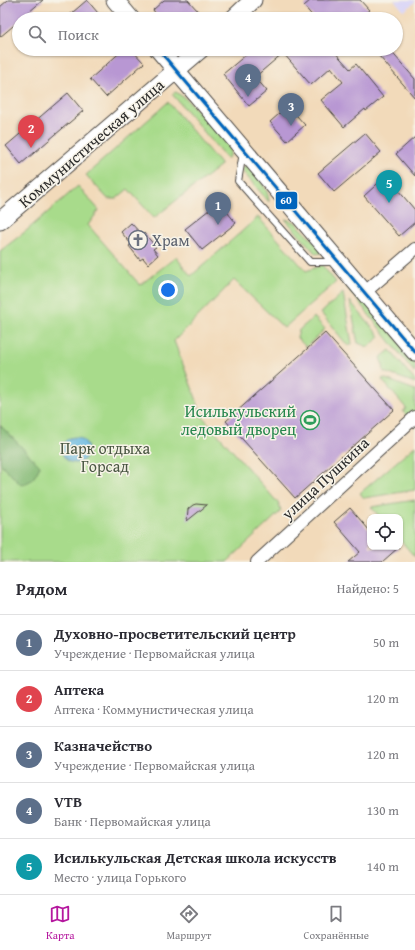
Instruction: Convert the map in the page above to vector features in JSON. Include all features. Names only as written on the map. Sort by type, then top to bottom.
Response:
[{"type":"street","points":[[115,0],[126,12]]},
{"type":"street","points":[[240,12],[253,0]]},
{"type":"street","points":[[164,56],[415,352]]},
{"type":"street","name":"Коммунистическая улица","points":[[0,221],[194,56]]},
{"type":"street","points":[[364,293],[415,249]]},
{"type":"street","name":"улица Пушкина","points":[[257,562],[415,417]]},
{"type":"lane","points":[[244,150],[238,180],[310,262],[338,262]]},
{"type":"shaded area","points":[[394,0],[415,0],[415,2],[404,11]]},
{"type":"green space","points":[[176,92],[186,99],[228,142],[230,147],[230,155],[227,159],[172,94]]},
{"type":"green space","points":[[168,102],[221,165],[154,218],[128,189],[116,199],[108,199],[86,175]]},
{"type":"green space","points":[[244,166],[248,166],[265,187],[269,202],[243,172],[242,168]]},
{"type":"green space","name":"Парк отдыха Горсад","points":[[78,186],[99,210],[88,225],[140,285],[176,257],[191,276],[258,217],[306,271],[322,265],[336,282],[284,328],[234,280],[174,341],[201,415],[279,504],[281,511],[227,562],[0,562],[0,251],[26,231]]},
{"type":"green space","points":[[285,219],[295,222],[324,252],[316,254]]},
{"type":"green space","points":[[350,284],[415,360],[415,373],[347,287]]},
{"type":"green space","points":[[343,293],[352,344],[348,346],[321,313]]},
{"type":"green space","points":[[350,301],[380,337],[368,347],[358,343]]},
{"type":"green space","points":[[314,317],[325,329],[306,347],[297,338],[299,330]]},
{"type":"green space","points":[[390,350],[415,381],[415,383],[384,372],[380,358]]},
{"type":"green space","points":[[383,378],[415,390],[415,410],[408,417],[403,412],[406,408],[382,380]]},
{"type":"green space","points":[[0,425],[40,466],[33,478],[25,484],[21,485],[0,463]]},
{"type":"green space","points":[[415,446],[415,490],[364,498],[360,493]]},
{"type":"green space","points":[[415,500],[415,557],[403,543],[403,514],[377,514],[371,507]]},
{"type":"water","points":[[75,437],[84,441],[88,450],[84,459],[75,463],[66,459],[62,450],[66,441]]},
{"type":"building","points":[[8,0],[43,0],[29,12],[12,12],[12,27],[0,37],[0,7]]},
{"type":"building","points":[[87,0],[97,12],[73,12]]},
{"type":"building","points":[[164,0],[188,0],[198,11],[155,12],[153,10]]},
{"type":"building","points":[[311,0],[360,0],[369,10],[367,12],[309,12],[304,6]]},
{"type":"building","points":[[116,56],[138,56],[144,63],[106,97],[90,79]]},
{"type":"building","points":[[245,56],[280,56],[255,77],[267,91],[249,106],[223,74]]},
{"type":"building","points":[[286,56],[338,56],[350,69],[356,64],[383,97],[366,111],[365,109],[344,127],[321,100],[343,82],[331,67],[311,85]]},
{"type":"building","points":[[379,56],[395,56],[415,79],[415,98]]},
{"type":"building","points":[[68,93],[83,111],[21,164],[6,146]]},
{"type":"building","points":[[288,106],[305,125],[287,141],[270,122]]},
{"type":"building","points":[[365,133],[381,152],[334,192],[318,173]]},
{"type":"building","points":[[415,137],[415,176],[396,154]]},
{"type":"building","points":[[386,176],[415,210],[415,222],[399,236],[364,196]]},
{"type":"building","points":[[219,202],[236,223],[202,250],[185,229]]},
{"type":"building","name":"Храм","points":[[131,223],[142,235],[144,233],[156,247],[153,249],[158,255],[148,264],[143,258],[140,260],[129,246],[131,244],[121,232]]},
{"type":"building","points":[[325,333],[394,410],[295,498],[226,421]]},
{"type":"building","points":[[196,504],[207,505],[187,521],[188,509]]},
{"type":"building","points":[[350,508],[367,528],[367,550],[396,550],[382,562],[348,562],[360,552],[334,522]]},
{"type":"transit line","name":"60","points":[[164,56],[415,352]]},
{"type":"place","name":"VTB","points":[[248,97]]},
{"type":"place","name":"Казначейство","points":[[291,126]]},
{"type":"place","name":"Аптека","points":[[31,148]]},
{"type":"place","name":"Исилькульская Детская школа искусств","points":[[389,203]]},
{"type":"place","name":"Духовно-просветительский центр","points":[[218,225]]},
{"type":"place","name":"Храм","points":[[138,240]]},
{"type":"place","name":"Исилькульский ледовый дворец","points":[[310,420]]}]
